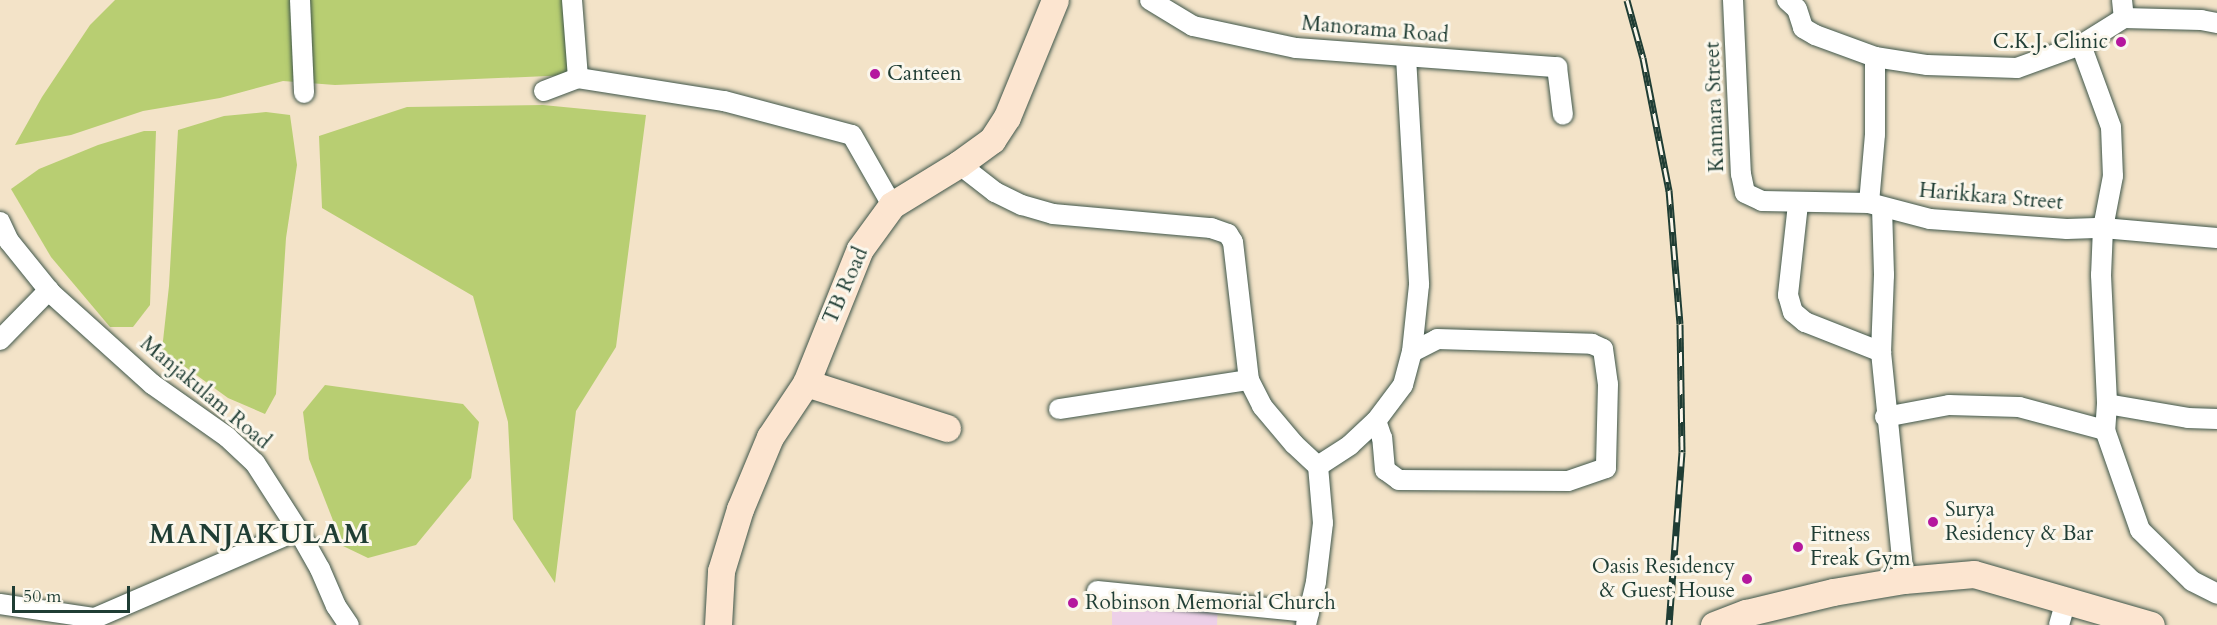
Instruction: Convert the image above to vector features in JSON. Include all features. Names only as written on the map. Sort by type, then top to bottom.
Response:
[{"type":"main road","name":"TB Road","points":[[718,625],[721,571],[740,509],[770,437],[806,383],[860,249],[892,205],[959,164],[992,140],[1001,128],[1055,0]]},
{"type":"main road","points":[[806,383],[947,428]]},
{"type":"main road","points":[[1714,625],[1746,613],[1904,580],[1974,573],[2062,612],[2151,625]]},
{"type":"street","points":[[300,0],[304,93]]},
{"type":"street","points":[[572,0],[578,78]]},
{"type":"street","name":"Manorama Road","points":[[1150,0],[1193,26],[1296,48],[1557,67],[1563,115]]},
{"type":"street","name":"Kannara Street","points":[[1733,0],[1741,174],[1745,193],[1762,201]]},
{"type":"street","points":[[1787,0],[1797,9],[1803,28],[1808,32],[1875,57],[1928,65],[2017,68],[2081,45],[2123,9],[2217,23]]},
{"type":"street","points":[[2081,45],[2111,127],[2114,176],[2103,228],[2101,275],[2108,404],[2105,430],[2139,530],[2192,581],[2217,594]]},
{"type":"street","points":[[1318,466],[1350,445],[1376,421],[1403,385],[1412,352],[1419,285],[1406,57]]},
{"type":"street","points":[[1875,57],[1875,205],[1884,275],[1881,352],[1885,417],[1904,580]]},
{"type":"street","points":[[544,91],[578,78],[724,101],[852,135],[892,205]]},
{"type":"street","points":[[959,164],[995,192],[1022,206],[1053,214],[1211,228],[1228,234],[1233,242],[1249,380],[1262,406],[1294,444],[1318,466],[1323,524],[1316,582],[1307,618],[1098,591]]},
{"type":"street","name":"Harikkara Street","points":[[1762,201],[1875,205],[1930,219],[2067,229],[2103,228],[2217,238]]},
{"type":"street","points":[[1798,204],[1788,295],[1793,312],[1805,322],[1881,352]]},
{"type":"street","name":"Manjakulam Road","points":[[0,222],[9,241],[49,290],[152,384],[227,437],[255,463],[298,530],[320,569],[336,606],[349,625]]},
{"type":"street","points":[[0,340],[49,290]]},
{"type":"street","points":[[1376,421],[1382,438],[1385,471],[1399,480],[1568,481],[1606,468],[1608,384],[1603,349],[1592,344],[1437,339],[1412,352]]},
{"type":"street","points":[[1059,409],[1249,380]]},
{"type":"street","points":[[2108,404],[2188,418],[2217,419]]},
{"type":"street","points":[[1885,417],[1948,405],[2019,407],[2105,430]]},
{"type":"street","points":[[0,604],[95,618],[298,530]]},
{"type":"shaded area","points":[[1112,596],[1218,604],[1217,625],[1112,625]]},
{"type":"green space","points":[[115,0],[575,0],[571,75],[335,85],[283,81],[220,98],[143,111],[71,135],[15,145],[42,97],[90,25]]},
{"type":"green space","points":[[543,105],[646,115],[616,347],[576,411],[555,583],[513,519],[508,422],[473,296],[322,208],[319,136],[407,107]]},
{"type":"green space","points":[[266,112],[290,115],[297,165],[286,238],[276,394],[265,414],[228,398],[162,350],[169,286],[178,130],[224,116]]},
{"type":"green space","points":[[144,131],[156,131],[150,305],[133,327],[110,327],[51,257],[11,189],[39,169],[98,145]]},
{"type":"green space","points":[[325,385],[463,404],[479,422],[471,478],[416,545],[368,558],[343,546],[309,459],[303,412]]},
{"type":"railway","points":[[1627,0],[1643,58],[1669,190],[1680,324],[1682,452],[1669,625]]},
{"type":"place","name":"C.K.J. Clinic","points":[[2121,42]]},
{"type":"place","name":"Canteen","points":[[875,74]]},
{"type":"place","name":"Surya Residency & Bar","points":[[1933,522]]},
{"type":"place","name":"Fitness Freak Gym","points":[[1798,547]]},
{"type":"place","name":"Oasis Residency & Guest House","points":[[1747,579]]},
{"type":"place","name":"Robinson Memorial Church","points":[[1073,603]]},
{"type":"district","name":"MANJAKULAM","points":[[260,535]]}]
